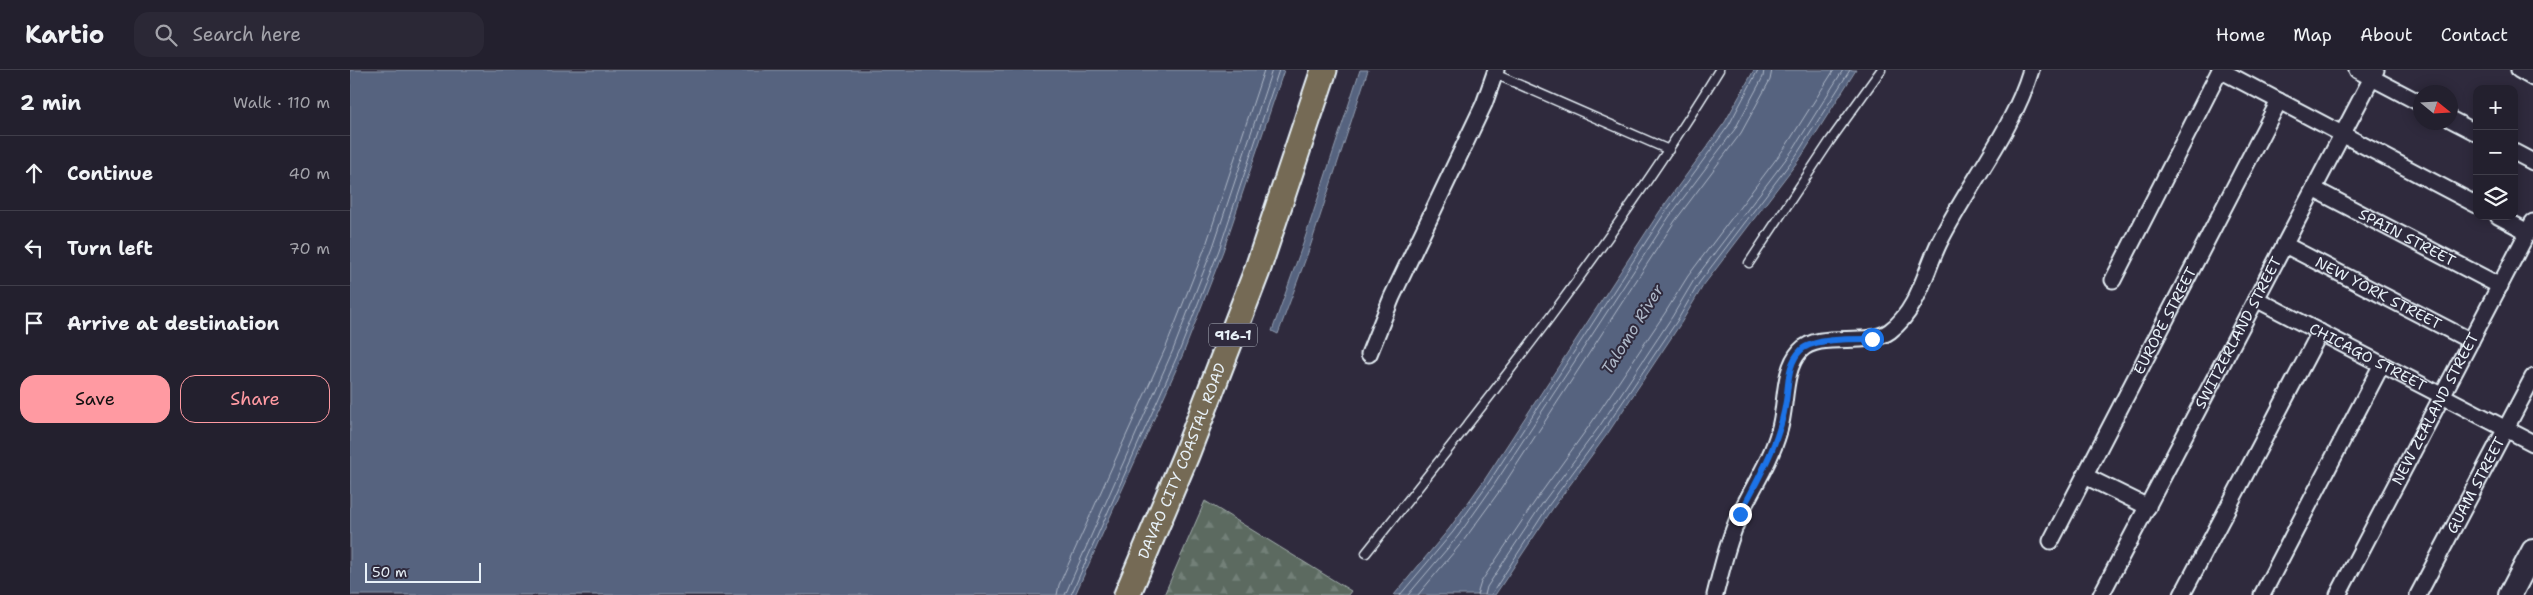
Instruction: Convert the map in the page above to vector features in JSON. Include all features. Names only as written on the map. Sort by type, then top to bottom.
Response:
[{"type":"main road","name":"DAVAO CITY COASTAL ROAD","points":[[1127,595],[1186,455],[1251,288],[1324,70]]},
{"type":"street","points":[[1715,595],[1740,514],[1774,450],[1786,401],[1789,372],[1794,359],[1802,349],[1812,344],[1872,339],[1890,331],[1905,315],[1921,288],[1944,236],[2016,112],[2031,70]]},
{"type":"street","points":[[2113,280],[2220,70],[2473,203]]},
{"type":"street","points":[[2357,70],[2374,74],[2413,99]]},
{"type":"street","points":[[2519,70],[2533,78]]},
{"type":"street","points":[[1370,354],[1392,297],[1484,104],[1496,72]]},
{"type":"street","name":"SWITZERLAND STREET","points":[[2102,595],[2374,74]]},
{"type":"street","name":"EUROPE STREET","points":[[2051,541],[2279,101]]},
{"type":"street","points":[[2458,123],[2473,131]]},
{"type":"street","points":[[2518,154],[2533,162]]},
{"type":"street","name":"SPAIN STREET","points":[[2314,189],[2500,286]]},
{"type":"street","points":[[2510,220],[2530,227]]},
{"type":"street","name":"NEW ZEALAND STREET","points":[[2338,595],[2530,227]]},
{"type":"street","name":"NEW YORK STREET","points":[[2285,245],[2471,341]]},
{"type":"street","name":"CHICAGO STREET","points":[[2256,299],[2533,443]]},
{"type":"street","points":[[2182,595],[2320,332]]},
{"type":"street","points":[[2262,595],[2382,364]]},
{"type":"street","name":"GUAM STREET","points":[[2418,595],[2533,377]]},
{"type":"street","points":[[2085,476],[2148,507]]},
{"type":"street","points":[[2510,595],[2533,551]]},
{"type":"lane","points":[[1366,553],[1513,367],[1669,150],[1719,70]]},
{"type":"lane","points":[[1749,264],[1830,141],[1881,70]]},
{"type":"lane","points":[[1496,72],[1669,150]]},
{"type":"green space","points":[[1205,501],[1351,591],[1348,595],[1164,595]]},
{"type":"water","points":[[350,70],[1284,70],[1223,251],[1183,354],[1075,595],[350,595]]},
{"type":"water","points":[[1360,70],[1368,70],[1310,247],[1278,334],[1272,331],[1303,244]]},
{"type":"water","name":"Talomo River","points":[[1754,70],[1856,70],[1801,157],[1703,286],[1681,323],[1608,433],[1553,508],[1495,595],[1394,595],[1449,529],[1485,479],[1660,211],[1725,122]]},
{"type":"route","points":[[1740,514],[1774,450],[1786,401],[1789,372],[1794,359],[1802,349],[1812,344],[1838,340],[1872,339]]}]
